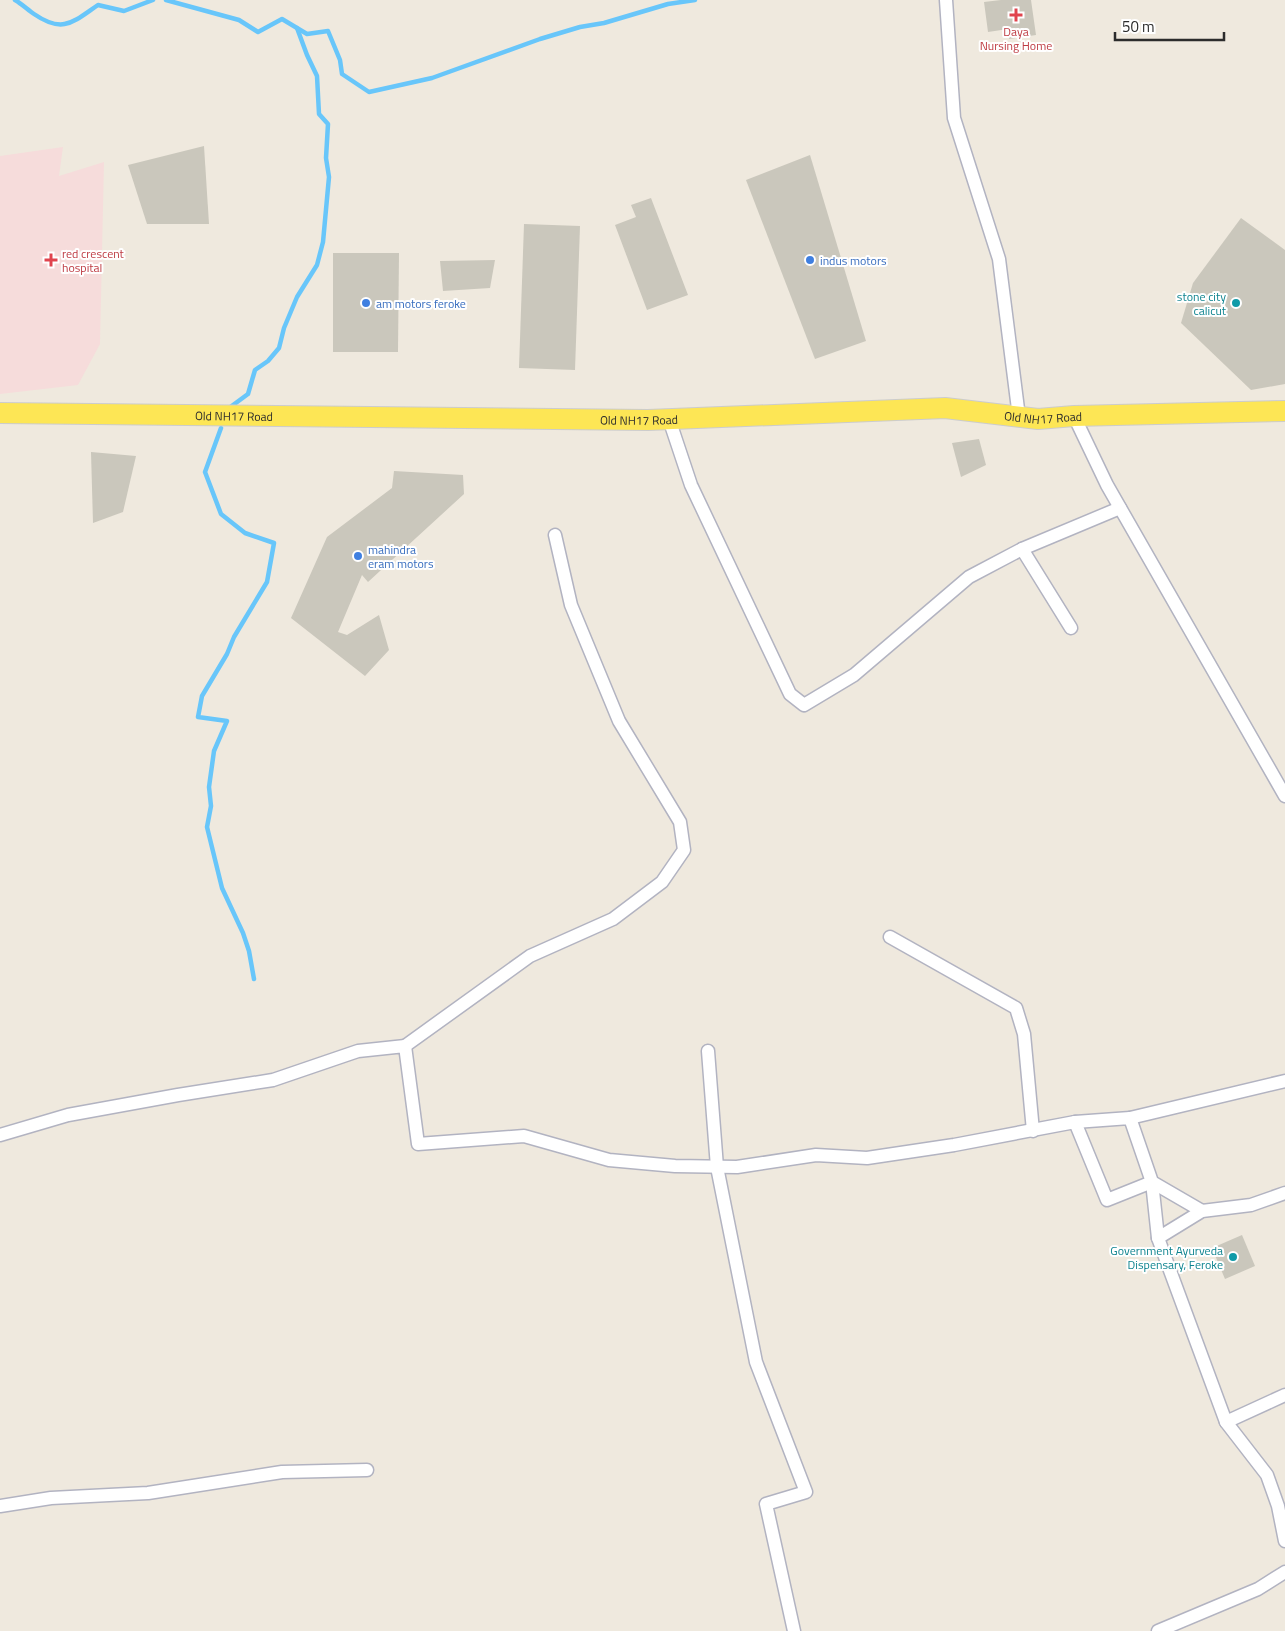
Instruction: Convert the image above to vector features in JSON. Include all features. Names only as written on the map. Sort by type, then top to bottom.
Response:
[{"type":"main road","name":"Old NH17 Road","points":[[0,413],[669,419],[945,408],[1038,419],[1074,416],[1282,409]]},
{"type":"street","points":[[946,0],[954,118],[999,259],[1019,416]]},
{"type":"street","points":[[1074,416],[1107,485],[1285,796]]},
{"type":"street","points":[[669,419],[691,485],[790,694],[804,705],[854,675],[969,577],[1022,549],[1120,508]]},
{"type":"street","points":[[0,1136],[68,1116],[178,1095],[273,1080],[358,1051],[405,1046],[530,956],[613,919],[662,882],[684,850],[680,822],[619,721],[575,614],[554,535]]},
{"type":"street","points":[[1022,549],[1071,628]]},
{"type":"street","points":[[890,937],[1016,1008],[1024,1034],[1033,1131]]},
{"type":"street","points":[[405,1046],[418,1144],[524,1136],[609,1160],[675,1166],[737,1167],[816,1155],[867,1158],[954,1145],[1076,1122],[1130,1118],[1285,1081]]},
{"type":"street","points":[[708,1051],[717,1167],[756,1362],[806,1492],[766,1504],[794,1631]]},
{"type":"street","points":[[1130,1118],[1152,1182],[1158,1238],[1226,1422],[1267,1475],[1278,1506],[1285,1541]]},
{"type":"street","points":[[1076,1122],[1106,1200],[1152,1182]]},
{"type":"street","points":[[1152,1182],[1202,1211]]},
{"type":"street","points":[[1158,1238],[1202,1211],[1251,1205],[1285,1193]]},
{"type":"street","points":[[1226,1422],[1285,1395]]},
{"type":"street","points":[[0,1506],[51,1498],[148,1493],[282,1472],[367,1470]]},
{"type":"street","points":[[1158,1631],[1258,1589],[1285,1572]]},
{"type":"shaded area","name":"red crescent hospital","points":[[63,147],[59,176],[104,162],[100,344],[78,385],[0,394],[0,156]]},
{"type":"building","points":[[1031,0],[1036,35],[1009,39],[1008,29],[988,32],[984,2]]},
{"type":"building","points":[[204,146],[209,224],[147,224],[128,165]]},
{"type":"building","name":"indus motors","points":[[810,155],[866,341],[815,359],[746,180]]},
{"type":"building","points":[[651,198],[688,295],[647,310],[615,225],[636,217],[631,205]]},
{"type":"building","name":"stone city calicut","points":[[1241,218],[1285,250],[1285,384],[1251,390],[1181,323],[1193,283]]},
{"type":"building","points":[[524,224],[580,226],[575,370],[519,368]]},
{"type":"building","name":"am motors feroke","points":[[333,253],[399,253],[398,352],[333,352]]},
{"type":"building","points":[[495,260],[490,288],[443,291],[440,261]]},
{"type":"building","points":[[979,439],[986,465],[961,477],[952,443]]},
{"type":"building","points":[[91,452],[136,456],[123,512],[93,523]]},
{"type":"building","name":"mahindra eram motors","points":[[394,471],[463,475],[464,494],[368,582],[362,575],[338,632],[347,635],[379,615],[389,650],[365,676],[291,618],[327,537],[392,488]]},
{"type":"building","name":"Government Ayurveda Dispensary, Feroke","points":[[1242,1235],[1255,1266],[1225,1279],[1212,1248]]},
{"type":"waterway","points":[[15,0],[44,20],[60,24],[74,21],[98,5],[124,11],[153,0]]},
{"type":"waterway","points":[[166,0],[239,20],[258,32],[282,19],[307,34],[328,31],[340,60],[342,74],[369,92],[432,78],[540,39],[580,27],[604,23],[668,4],[695,0]]},
{"type":"waterway","points":[[229,408],[248,394],[255,370],[268,361],[279,348],[284,328],[297,297],[317,265],[323,242],[329,177],[326,158],[328,124],[319,114],[317,76],[297,28]]},
{"type":"waterway","points":[[221,428],[205,472],[221,514],[245,533],[274,543],[267,582],[202,696],[198,717],[227,721],[214,751],[209,787],[211,806],[207,827],[222,888],[243,933],[249,951],[254,979]]},
{"type":"place","name":"Daya Nursing Home","points":[[1016,15]]},
{"type":"place","name":"red crescent hospital","points":[[51,260]]},
{"type":"place","name":"indus motors","points":[[810,260]]},
{"type":"place","name":"am motors feroke","points":[[366,303]]},
{"type":"place","name":"stone city calicut","points":[[1236,303]]},
{"type":"place","name":"mahindra eram motors","points":[[358,556]]},
{"type":"place","name":"Government Ayurveda Dispensary, Feroke","points":[[1233,1257]]}]
